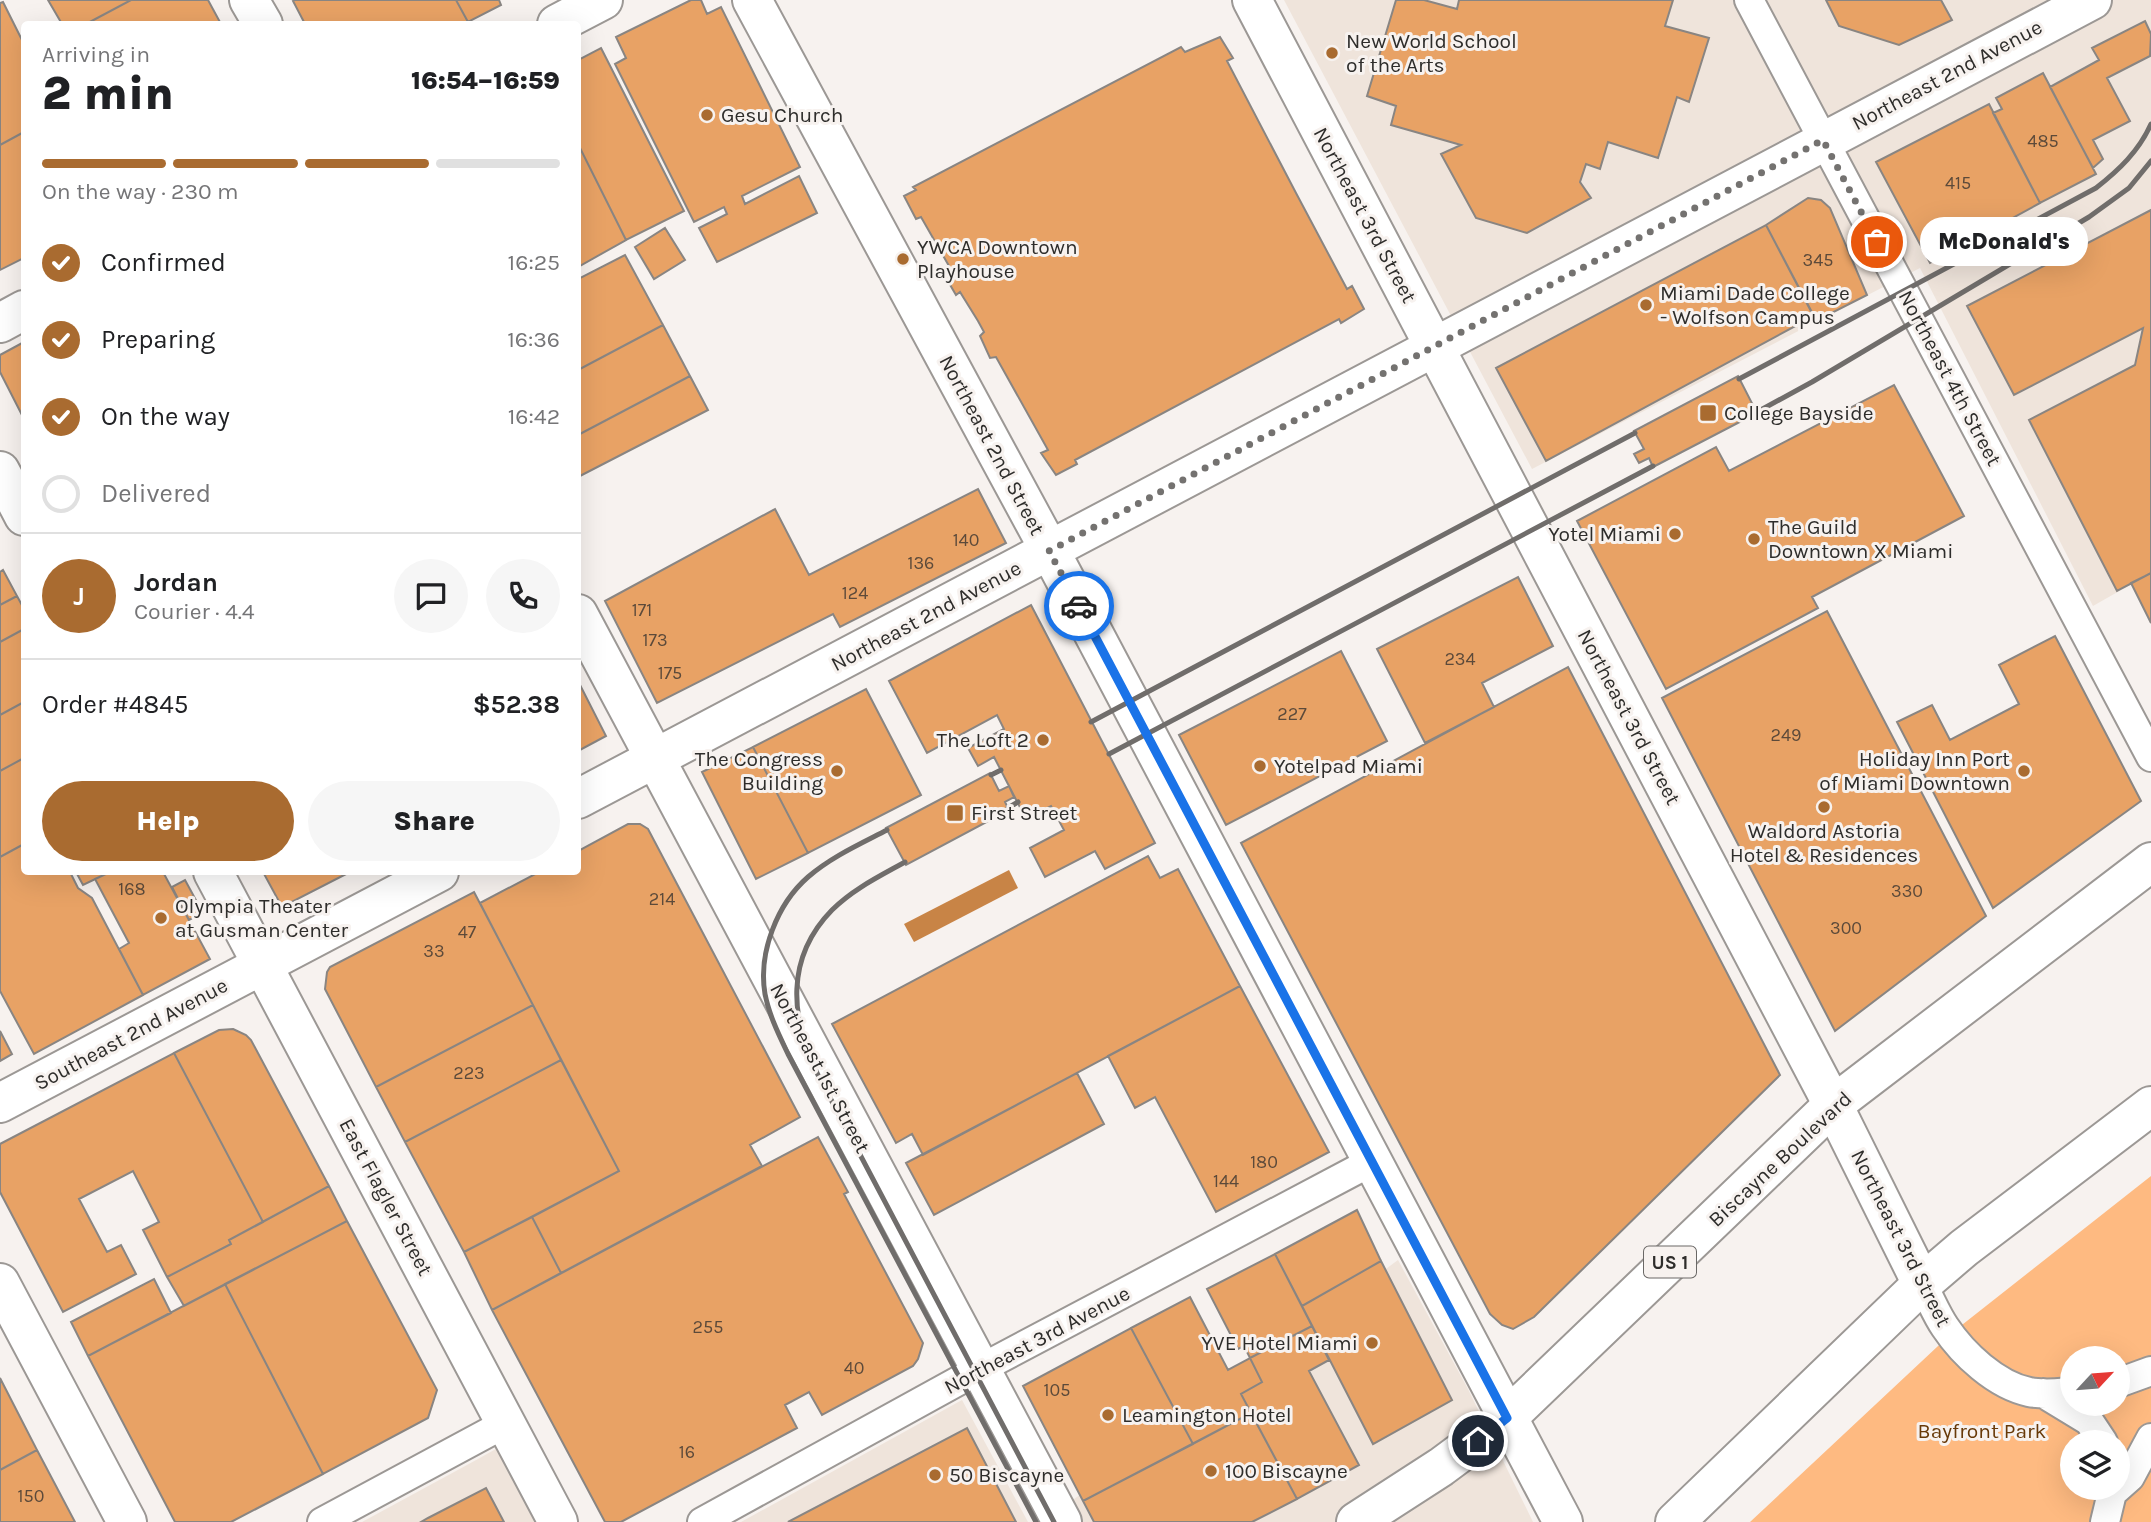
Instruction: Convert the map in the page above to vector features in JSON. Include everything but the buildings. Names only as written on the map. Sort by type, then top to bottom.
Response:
[{"type":"main road","points":[[249,0],[260,21]]},
{"type":"main road","points":[[562,21],[603,0]]},
{"type":"main road","name":"Northeast 2nd Street","points":[[752,0],[1049,551],[1563,1522]]},
{"type":"main road","name":"Northeast 3rd Street","points":[[1252,0],[1833,1105],[1923,1284]]},
{"type":"main road","name":"Northeast 2nd Avenue","points":[[581,797],[2092,0]]},
{"type":"main road","points":[[0,323],[21,312]]},
{"type":"main road","points":[[0,471],[21,510]]},
{"type":"main road","name":"Northeast 1st Street","points":[[581,620],[1062,1522]]},
{"type":"main road","name":"Biscayne Boulevard","points":[[1356,1522],[1441,1467],[1507,1418],[1833,1105],[2151,862]]},
{"type":"main road","name":"East Flagler Street","points":[[215,875],[558,1522]]},
{"type":"main road","points":[[263,964],[433,875]]},
{"type":"main road","name":"Southeast 2nd Avenue","points":[[0,1103],[263,964]]},
{"type":"main road","points":[[1675,1522],[1964,1248],[2151,1106]]},
{"type":"main road","points":[[0,1283],[127,1522]]},
{"type":"street","name":"Northeast 4th Street","points":[[1749,0],[2151,757]]},
{"type":"street","name":"Northeast 3rd Avenue","points":[[702,1522],[980,1369],[1373,1161]]},
{"type":"street","name":"Northeast 3rd Street","points":[[1923,1284],[1944,1326],[1972,1357],[2018,1389],[2060,1392]]},
{"type":"street","points":[[2130,1379],[2151,1371]]},
{"type":"street","name":"Northeast 3rd Street","points":[[2043,1393],[2089,1422],[2095,1430]]},
{"type":"street","points":[[322,1522],[506,1423]]},
{"type":"street","points":[[2130,1477],[2151,1437]]},
{"type":"street","points":[[2105,1522],[2110,1500]]},
{"type":"shaded area","name":"Miami Dade College - Wolfson Campus","points":[[1284,0],[2151,0],[2151,573],[2093,606],[1920,268],[1532,469]]},
{"type":"shaded area","points":[[1009,870],[1018,888],[914,942],[904,924]]},
{"type":"shaded area","points":[[1398,1260],[1468,1389],[1533,1522],[1043,1522]]},
{"type":"shaded area","name":"50 Biscayne","points":[[962,1400],[1028,1522],[741,1522]]},
{"type":"shaded area","points":[[528,1431],[577,1522],[362,1522],[478,1459]]},
{"type":"green space","name":"Bayfront Park","points":[[2151,1176],[2151,1522],[1750,1522],[1953,1332]]},
{"type":"railway","points":[[1739,379],[2096,188],[2128,159],[2151,124]]},
{"type":"railway","points":[[1757,412],[2089,217],[2129,188],[2151,161]]},
{"type":"railway","points":[[1091,722],[1635,433]]},
{"type":"railway","points":[[1109,754],[1653,466]]},
{"type":"railway","points":[[991,775],[1001,770]]},
{"type":"railway","points":[[1008,808],[1018,802]]},
{"type":"railway","points":[[887,830],[826,863],[808,877],[787,901],[767,946],[764,962],[765,994],[788,1054],[1036,1522]]},
{"type":"railway","points":[[905,862],[849,896],[832,910],[817,929],[806,948],[800,968],[797,989],[802,1032],[818,1075],[1054,1522]]},
{"type":"way so far","points":[[1079,606],[1049,551],[1823,140],[1877,242]]},
{"type":"place","name":"New World School of the Arts","points":[[1332,53]]},
{"type":"place","name":"Gesu Church","points":[[707,115]]},
{"type":"place","name":"McDonald's","points":[[1877,242]]},
{"type":"place","name":"YWCA Downtown Playhouse","points":[[903,259]]},
{"type":"place","name":"Miami Dade College - Wolfson Campus","points":[[1646,305]]},
{"type":"place","name":"College Bayside","points":[[1708,413]]},
{"type":"place","name":"Yotel Miami","points":[[1675,534]]},
{"type":"place","name":"The Guild Downtown X Miami","points":[[1754,539]]},
{"type":"place","name":"The Loft 2","points":[[1043,740]]},
{"type":"place","name":"Yotelpad Miami","points":[[1260,766]]},
{"type":"place","name":"The Congress Building","points":[[837,771]]},
{"type":"place","name":"Holiday Inn Port of Miami Downtown","points":[[2024,771]]},
{"type":"place","name":"Waldord Astoria Hotel & Residences","points":[[1824,807]]},
{"type":"place","name":"First Street","points":[[955,813]]},
{"type":"place","name":"Olympia Theater at Gusman Center","points":[[161,918]]},
{"type":"place","name":"YVE Hotel Miami","points":[[1372,1343]]},
{"type":"place","name":"Leamington Hotel","points":[[1108,1415]]},
{"type":"place","name":"100 Biscayne","points":[[1211,1471]]},
{"type":"place","name":"50 Biscayne","points":[[935,1475]]},
{"type":"route","points":[[1079,606],[1507,1418],[1478,1441]]}]
